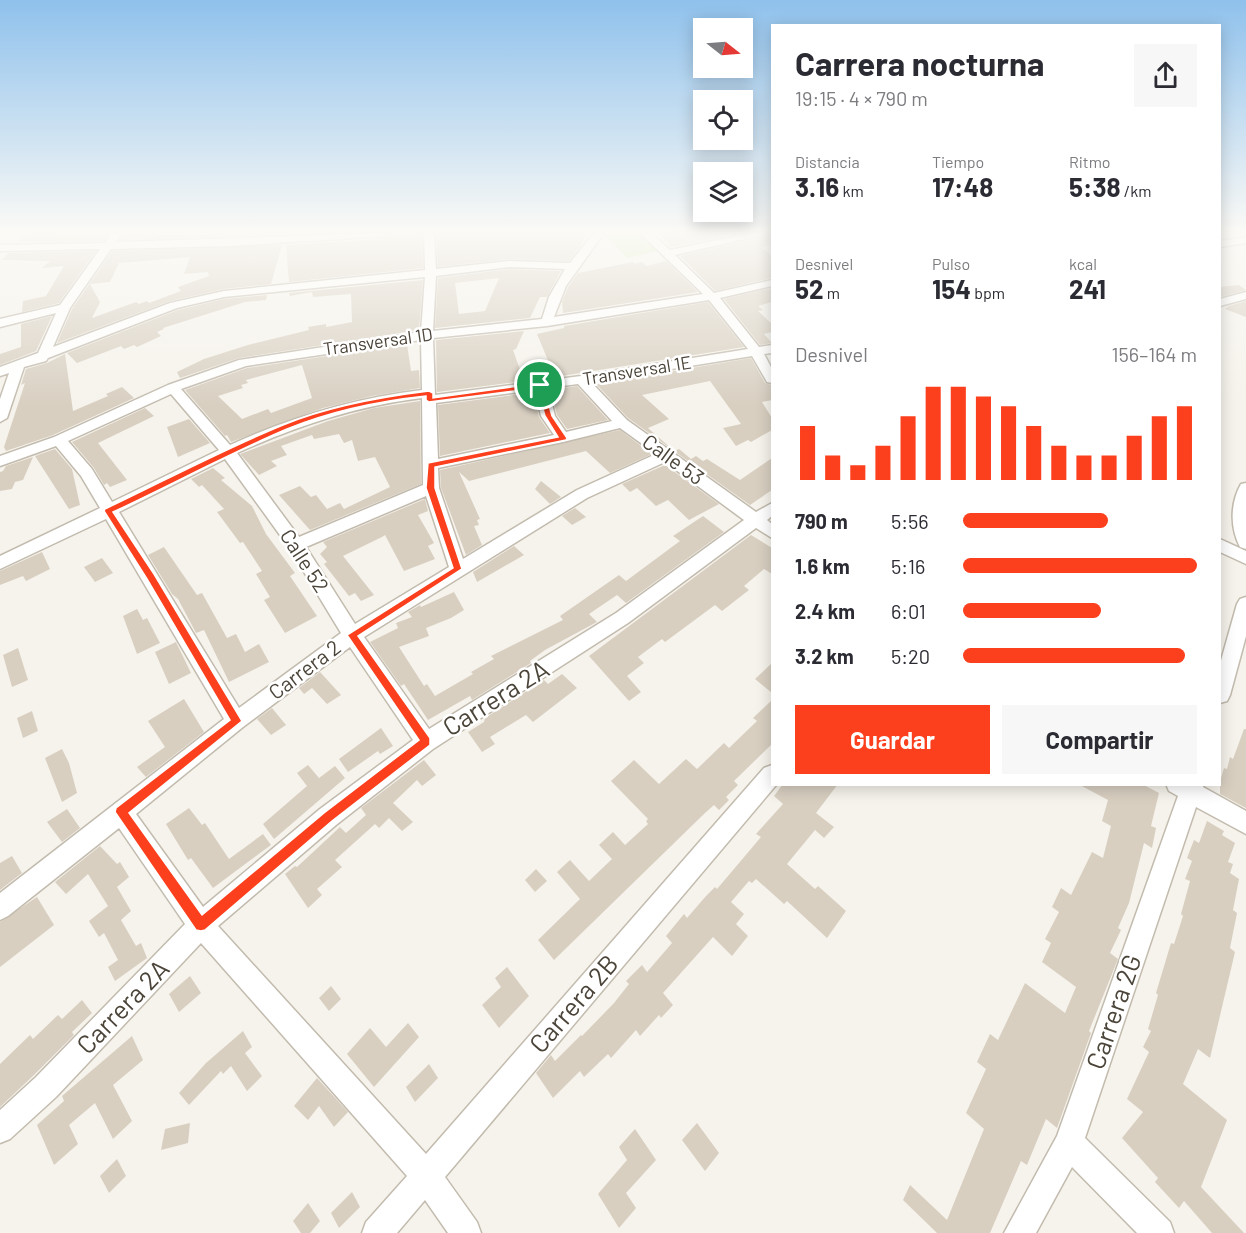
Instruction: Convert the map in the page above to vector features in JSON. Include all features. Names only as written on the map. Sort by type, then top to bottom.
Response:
[{"type":"street","points":[[42,358],[64,308],[76,291]]},
{"type":"street","points":[[0,372],[188,301],[260,291]]},
{"type":"street","points":[[430,291],[427,335],[430,488],[458,569]]},
{"type":"street","points":[[547,322],[553,299],[558,291]]},
{"type":"street","points":[[708,291],[758,351],[771,377]]},
{"type":"street","name":"Transversal 1D","points":[[0,461],[59,440],[173,388],[244,363],[427,335],[547,322],[738,291]]},
{"type":"street","points":[[1221,302],[1246,295]]},
{"type":"street","points":[[0,323],[64,308]]},
{"type":"street","name":"Transversal 1E","points":[[0,563],[285,427],[336,410],[366,402],[581,380],[771,349]]},
{"type":"street","points":[[0,418],[18,367]]},
{"type":"street","name":"Calle 53","points":[[581,380],[622,423],[767,520]]},
{"type":"street","points":[[540,385],[549,416],[563,438]]},
{"type":"street","name":"Calle 52","points":[[173,388],[228,453],[296,545],[352,635],[426,741]]},
{"type":"street","points":[[431,465],[563,438],[622,423]]},
{"type":"street","points":[[59,440],[87,473],[236,721]]},
{"type":"street","name":"Carrera 2","points":[[0,908],[236,721],[352,635],[582,494],[667,454]]},
{"type":"street","points":[[296,545],[430,488]]},
{"type":"street","points":[[1246,488],[1242,495],[1241,516],[1246,543]]},
{"type":"street","name":"Carrera 2A","points":[[0,1129],[46,1087],[201,925],[328,817],[426,741],[622,618],[767,520]]},
{"type":"street","points":[[1221,546],[1246,558]]},
{"type":"street","points":[[1221,691],[1246,604]]},
{"type":"street","name":"Carrera 2B","points":[[376,1233],[771,777]]},
{"type":"street","points":[[1187,787],[1246,824]]},
{"type":"street","name":"Carrera 2G","points":[[1019,1233],[1069,1143],[1187,787]]},
{"type":"street","points":[[121,812],[201,925],[425,1174],[466,1233]]},
{"type":"street","points":[[1069,1143],[1160,1233]]},
{"type":"building","points":[[49,291],[68,291],[59,303],[22,312],[23,301],[46,296]]},
{"type":"building","points":[[85,291],[94,291],[100,302],[92,318],[136,302],[139,304],[147,301],[149,303],[181,291],[217,291],[170,301],[57,343],[72,309]]},
{"type":"building","points":[[314,291],[422,291],[419,330],[239,358],[180,378],[177,372],[204,359],[309,330],[308,327],[326,324],[326,327],[352,322],[351,294],[313,297],[312,292],[290,296],[289,293]]},
{"type":"building","points":[[437,291],[456,291],[459,314],[485,311],[494,291],[550,291],[547,297],[540,297],[530,318],[435,328]]},
{"type":"building","points":[[567,291],[698,292],[563,313],[562,302]]},
{"type":"building","points":[[771,291],[771,302],[758,306],[763,310],[758,311],[771,323],[771,332],[764,334],[771,343],[760,345],[724,299]]},
{"type":"building","points":[[1221,291],[1244,291],[1221,297]]},
{"type":"building","points":[[267,295],[266,300],[245,302],[163,328],[157,332],[161,336],[137,347],[134,345],[124,349],[121,346],[77,363],[67,353],[178,310],[224,299]]},
{"type":"building","points":[[1246,301],[1246,317],[1225,309],[1229,306]]},
{"type":"building","points":[[708,302],[744,347],[555,377],[537,334],[564,328],[564,326]]},
{"type":"building","points":[[52,316],[36,351],[0,365],[0,354],[21,347],[21,324]]},
{"type":"building","points":[[524,331],[516,349],[513,350],[524,381],[437,392],[436,340]]},
{"type":"building","points":[[407,344],[411,371],[419,370],[420,388],[372,396],[323,408],[231,442],[185,390],[247,368]],"holes":[[[302,365],[312,398],[271,413],[268,409],[242,419],[218,396],[243,388],[241,385],[248,383],[246,380]]]},
{"type":"building","points":[[65,354],[73,411],[108,396],[106,394],[122,387],[134,398],[53,435],[6,451],[4,447],[25,383],[21,385],[26,369],[47,363]]},
{"type":"building","points":[[751,358],[765,383],[771,385],[771,400],[762,402],[771,416],[771,431],[751,442],[748,440],[736,446],[723,428],[741,424],[710,381],[642,395],[669,419],[648,428],[673,450],[628,418],[596,384]]},
{"type":"building","points":[[577,386],[608,420],[567,429],[557,415],[551,390]]},
{"type":"building","points":[[533,393],[539,417],[550,433],[440,456],[438,405]]},
{"type":"building","points":[[420,401],[421,484],[310,530],[279,495],[300,486],[311,497],[316,495],[327,509],[340,503],[344,509],[390,487],[375,457],[358,461],[352,440],[344,443],[339,434],[314,439],[312,435],[281,446],[287,455],[271,461],[277,466],[259,475],[240,454],[328,421],[374,408]]},
{"type":"building","points":[[145,408],[154,416],[98,443],[127,480],[110,487],[107,483],[104,485],[94,468],[72,442]]},
{"type":"building","points":[[189,419],[210,443],[178,457],[167,427]]},
{"type":"building","points":[[620,430],[652,454],[610,473],[586,451],[469,481],[459,472],[480,519],[477,520],[479,525],[474,526],[482,545],[466,555],[441,488],[440,470]]},
{"type":"building","points":[[55,449],[72,469],[80,505],[69,509],[35,456]]},
{"type":"building","points":[[679,449],[691,459],[696,456],[703,461],[707,459],[740,480],[771,459],[771,491],[750,505],[674,451]]},
{"type":"building","points":[[33,457],[23,480],[15,482],[12,489],[0,491],[0,472],[6,466]]},
{"type":"building","points":[[665,465],[719,504],[689,520],[668,500],[656,506],[637,488],[630,492],[622,484]]},
{"type":"building","points":[[213,468],[225,478],[221,480],[252,506],[266,534],[295,573],[290,576],[317,616],[285,633],[264,600],[270,597],[256,574],[262,571],[243,542],[240,543],[217,512],[224,509],[202,485],[199,487],[191,479]]},
{"type":"building","points":[[541,481],[561,497],[550,504],[535,489]]},
{"type":"building","points":[[425,499],[428,511],[418,515],[434,543],[428,546],[435,559],[404,571],[385,535],[343,556],[374,595],[361,601],[355,593],[349,596],[324,564],[327,562],[320,554],[327,547],[323,542]]},
{"type":"building","points":[[575,508],[586,517],[572,525],[562,516]]},
{"type":"building","points":[[703,516],[724,532],[626,603],[617,595],[589,614],[597,622],[545,650],[530,661],[531,663],[472,700],[470,696],[428,720],[404,684],[401,686],[370,642],[398,628],[396,623],[412,617],[408,612],[454,592],[464,610],[426,628],[429,636],[399,647],[424,686],[427,684],[435,696],[494,659],[491,656],[563,620],[560,616],[619,575],[626,581],[680,541],[673,536]]},
{"type":"building","points":[[751,535],[771,547],[771,573],[764,569],[744,586],[749,590],[722,611],[715,605],[665,642],[662,639],[638,657],[644,663],[627,676],[641,692],[629,701],[589,656]]},
{"type":"building","points":[[514,546],[524,555],[477,582],[473,572]]},
{"type":"building","points":[[164,547],[197,595],[202,593],[227,638],[236,634],[245,652],[259,644],[269,662],[229,682],[204,630],[196,633],[178,599],[172,594],[148,555]]},
{"type":"building","points":[[42,552],[50,569],[26,581],[23,576],[0,585],[0,571]]},
{"type":"building","points":[[102,558],[113,573],[95,582],[84,567]]},
{"type":"building","points":[[137,609],[143,620],[147,618],[160,643],[137,654],[123,616]]},
{"type":"building","points":[[176,642],[191,673],[169,684],[155,652]]},
{"type":"building","points":[[18,648],[28,680],[12,687],[3,655]]},
{"type":"building","points":[[771,664],[771,692],[755,679]]},
{"type":"building","points":[[320,672],[341,695],[327,704],[312,688],[304,694],[299,688]]},
{"type":"building","points":[[562,674],[577,688],[533,722],[526,715],[490,737],[495,744],[482,752],[468,732],[484,722],[485,718],[544,680],[548,684]]},
{"type":"building","points":[[184,699],[204,732],[146,777],[137,767],[165,747],[148,721]]},
{"type":"building","points":[[771,701],[771,745],[734,781],[738,785],[726,797],[729,800],[719,810],[714,805],[705,813],[554,960],[538,940],[580,899],[557,872],[570,860],[589,881],[612,859],[599,845],[613,832],[625,845],[648,824],[646,821],[648,819],[611,781],[634,760],[659,784],[686,759],[697,769],[724,743],[729,748],[757,721],[753,718]]},
{"type":"building","points":[[272,708],[286,725],[271,735],[257,719]]},
{"type":"building","points":[[32,711],[38,731],[23,738],[17,718]]},
{"type":"building","points":[[381,728],[393,746],[380,754],[378,751],[348,772],[339,759]]},
{"type":"building","points":[[1244,729],[1246,729],[1246,808],[1220,794],[1224,768],[1227,769],[1230,757],[1233,759]]},
{"type":"building","points":[[62,749],[69,763],[77,793],[62,802],[45,758]]},
{"type":"building","points":[[424,760],[436,775],[422,786],[417,780],[393,803],[413,822],[402,831],[389,818],[379,828],[375,824],[335,860],[342,867],[317,889],[322,895],[308,908],[285,874],[295,866],[297,867],[340,827],[346,833],[366,815],[361,808]]},
{"type":"building","points":[[308,765],[319,778],[335,766],[345,778],[274,839],[263,824],[307,786],[297,773]]},
{"type":"building","points":[[782,786],[836,786],[816,813],[834,827],[824,838],[815,830],[787,864],[815,889],[818,886],[846,911],[827,938],[787,901],[784,904],[756,879],[752,883],[749,881],[731,902],[744,914],[736,924],[748,936],[732,956],[713,937],[663,993],[673,1005],[661,1018],[659,1015],[640,1036],[636,1030],[611,1058],[608,1054],[584,1077],[580,1071],[553,1098],[536,1073],[551,1055],[555,1061],[582,1036],[614,1003],[629,984],[626,981],[642,965],[647,972],[672,943],[666,936],[684,914],[687,918],[715,887],[717,889],[761,837],[756,834],[783,804],[774,796]]},
{"type":"building","points":[[1082,786],[1146,786],[1159,793],[1151,826],[1156,828],[1152,848],[1144,843],[1129,903],[1118,928],[1121,930],[1110,953],[1118,959],[1089,1031],[1091,1033],[1057,1128],[1046,1119],[1027,1165],[1021,1161],[990,1233],[937,1233],[903,1200],[910,1185],[947,1220],[984,1129],[966,1113],[986,1069],[977,1062],[990,1034],[998,1040],[1025,983],[1065,1013],[1076,987],[1042,962],[1051,943],[1045,939],[1059,912],[1052,907],[1061,888],[1071,895],[1092,852],[1103,858],[1111,826],[1102,821],[1108,800]]},
{"type":"building","points":[[189,808],[202,825],[205,823],[229,859],[263,834],[271,845],[213,888],[191,858],[188,860],[166,824]]},
{"type":"building","points":[[67,809],[80,828],[62,842],[47,822]]},
{"type":"building","points":[[1207,821],[1224,831],[1222,835],[1235,843],[1228,862],[1233,864],[1230,873],[1239,879],[1233,910],[1237,913],[1230,948],[1235,952],[1210,1058],[1198,1049],[1183,1084],[1227,1120],[1201,1187],[1244,1233],[1212,1233],[1184,1201],[1179,1208],[1155,1182],[1158,1178],[1122,1138],[1143,1112],[1127,1099],[1149,1052],[1143,1047],[1151,1031],[1148,1029],[1158,995],[1156,993],[1171,943],[1174,944],[1183,916],[1181,914],[1190,881],[1185,879],[1192,861],[1187,858],[1194,840],[1199,843]]},
{"type":"building","points":[[100,846],[117,864],[120,862],[129,877],[117,887],[131,911],[121,920],[136,946],[141,943],[147,958],[115,981],[108,967],[118,960],[104,933],[99,937],[89,921],[108,906],[88,874],[66,894],[55,882]]},
{"type":"building","points":[[12,856],[22,873],[0,890],[0,863]]},
{"type":"building","points":[[536,869],[547,881],[535,892],[525,880]]},
{"type":"building","points":[[37,897],[54,925],[0,967],[0,922]]},
{"type":"building","points":[[507,967],[529,996],[499,1028],[482,1005],[501,987],[495,978]]},
{"type":"building","points":[[190,976],[201,993],[179,1012],[169,994]]},
{"type":"building","points":[[331,986],[341,999],[329,1011],[319,998]]},
{"type":"building","points":[[82,1000],[92,1013],[72,1032],[74,1035],[0,1107],[0,1064],[30,1035],[33,1039],[58,1015],[62,1019]]},
{"type":"building","points":[[408,1023],[419,1037],[374,1087],[347,1054],[370,1028],[386,1047]]},
{"type":"building","points":[[243,1031],[252,1047],[245,1053],[262,1076],[247,1091],[231,1066],[223,1074],[221,1071],[189,1105],[179,1093],[206,1063]]},
{"type":"building","points":[[132,1036],[143,1060],[113,1085],[132,1121],[113,1139],[95,1103],[69,1125],[78,1144],[54,1165],[37,1125],[64,1101],[62,1096]]},
{"type":"building","points":[[429,1064],[438,1078],[415,1102],[406,1087]]},
{"type":"building","points":[[317,1078],[348,1112],[334,1127],[319,1106],[308,1120],[294,1106]]},
{"type":"building","points":[[190,1123],[188,1143],[161,1150],[165,1129]]},
{"type":"building","points":[[697,1123],[719,1153],[705,1171],[682,1140]]},
{"type":"building","points":[[635,1129],[656,1160],[626,1193],[636,1208],[619,1228],[598,1194],[627,1160],[619,1147]]},
{"type":"building","points":[[117,1159],[126,1176],[109,1193],[100,1176]]},
{"type":"building","points":[[352,1192],[360,1207],[339,1228],[331,1213]]},
{"type":"building","points":[[308,1203],[320,1221],[310,1233],[301,1233],[293,1221]]},
{"type":"route","points":[[540,385],[549,416],[563,438],[431,465],[430,488],[458,569],[352,635],[426,741],[328,817],[201,925],[121,812],[236,721],[108,511],[285,427],[336,410],[401,396],[429,393],[429,400],[540,385]]}]
